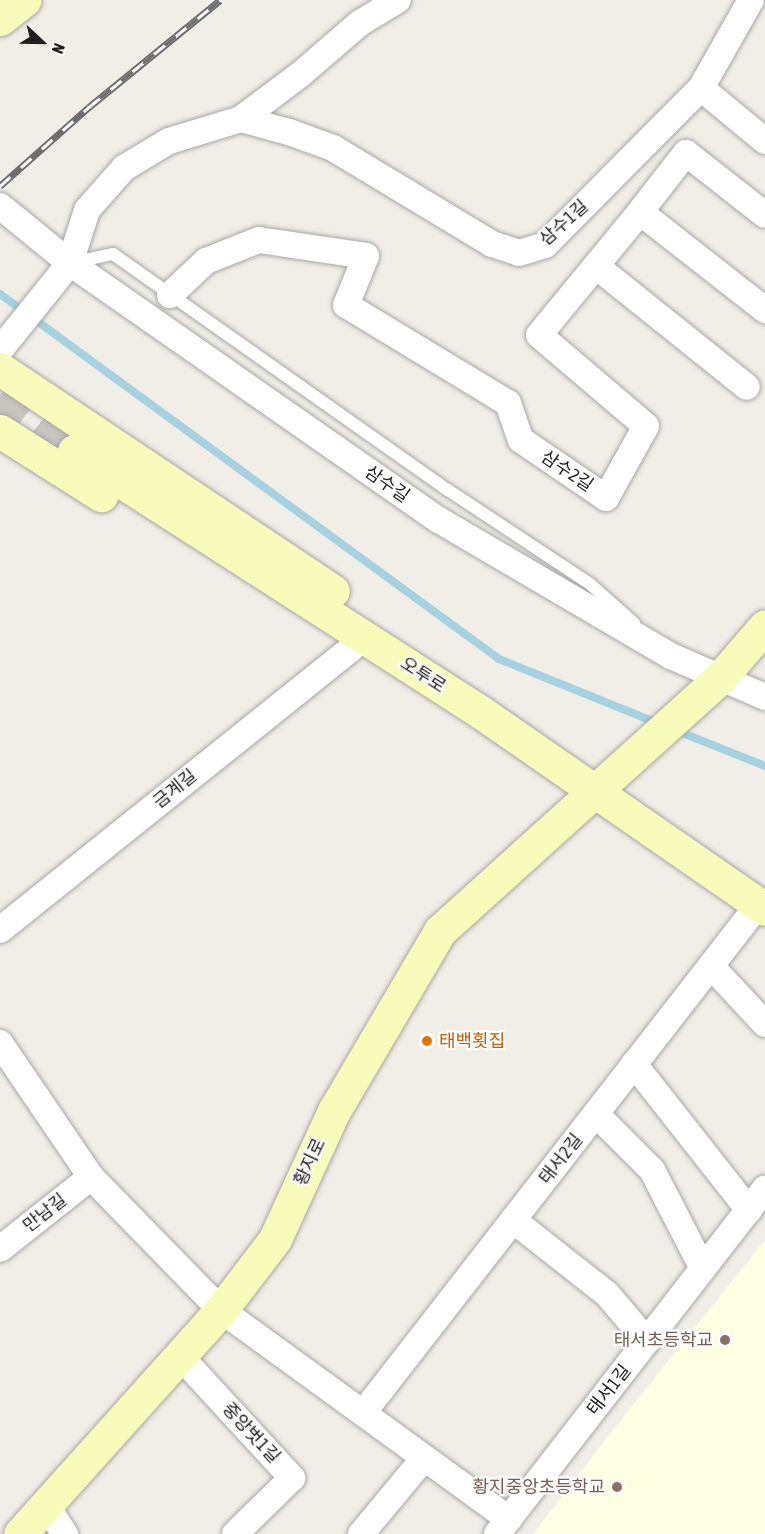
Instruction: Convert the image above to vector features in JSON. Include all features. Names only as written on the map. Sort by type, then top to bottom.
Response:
[{"type":"street","points":[[0,19],[24,0]]},
{"type":"street","points":[[0,350],[70,263],[87,210],[124,168],[169,141],[241,119],[302,73],[360,23],[398,0]]},
{"type":"street","name":"삼수1길","points":[[241,119],[289,132],[333,148],[492,244],[519,253],[545,245],[701,88],[751,0]]},
{"type":"street","points":[[701,88],[765,141]]},
{"type":"street","name":"삼수2길","points":[[170,294],[207,261],[259,240],[366,256],[346,305],[508,403],[522,440],[606,498],[646,426],[539,335],[686,153],[765,215]]},
{"type":"street","name":"삼수길","points":[[0,206],[70,263],[439,520],[671,656],[765,697]]},
{"type":"street","points":[[640,212],[765,310]]},
{"type":"street","points":[[596,266],[747,387]]},
{"type":"street","points":[[0,369],[433,657],[529,746]]},
{"type":"street","points":[[0,431],[351,649],[411,690],[529,746]]},
{"type":"street","name":"오투로","points":[[74,451],[472,706],[762,907]]},
{"type":"street","points":[[721,677],[765,626]]},
{"type":"street","name":"금계길","points":[[0,930],[351,649]]},
{"type":"street","name":"황지로","points":[[20,1534],[221,1310],[275,1239],[334,1111],[440,931],[721,677]]},
{"type":"street","name":"태서2길","points":[[363,1413],[711,966],[762,907]]},
{"type":"street","points":[[711,966],[765,1024]]},
{"type":"street","points":[[0,1042],[91,1177],[221,1310],[424,1458],[503,1526]]},
{"type":"street","points":[[634,1064],[749,1210]]},
{"type":"street","points":[[596,1114],[652,1170],[703,1269]]},
{"type":"street","name":"만남길","points":[[0,1249],[91,1177]]},
{"type":"street","name":"태서1길","points":[[503,1526],[765,1190]]},
{"type":"street","points":[[513,1220],[607,1294],[647,1341]]},
{"type":"street","name":"중앙벗1길","points":[[180,1356],[292,1478],[235,1534]]},
{"type":"street","points":[[361,1534],[424,1458]]},
{"type":"street","points":[[46,1505],[65,1534]]},
{"type":"lane","points":[[70,263],[113,254],[448,490],[590,584],[671,656]]},
{"type":"shaded area","name":"태서초등학교","points":[[765,1240],[765,1534],[533,1534],[605,1440]]},
{"type":"waterway","points":[[0,294],[499,659],[660,724]]},
{"type":"waterway","points":[[675,730],[765,766]]},
{"type":"tunnel","points":[[0,394],[74,451]]},
{"type":"railway","points":[[0,186],[89,107],[220,0]]},
{"type":"place","name":"태백횟집","points":[[427,1041]]},
{"type":"place","name":"태서초등학교","points":[[725,1340]]},
{"type":"place","name":"황지중앙초등학교","points":[[617,1487]]}]
